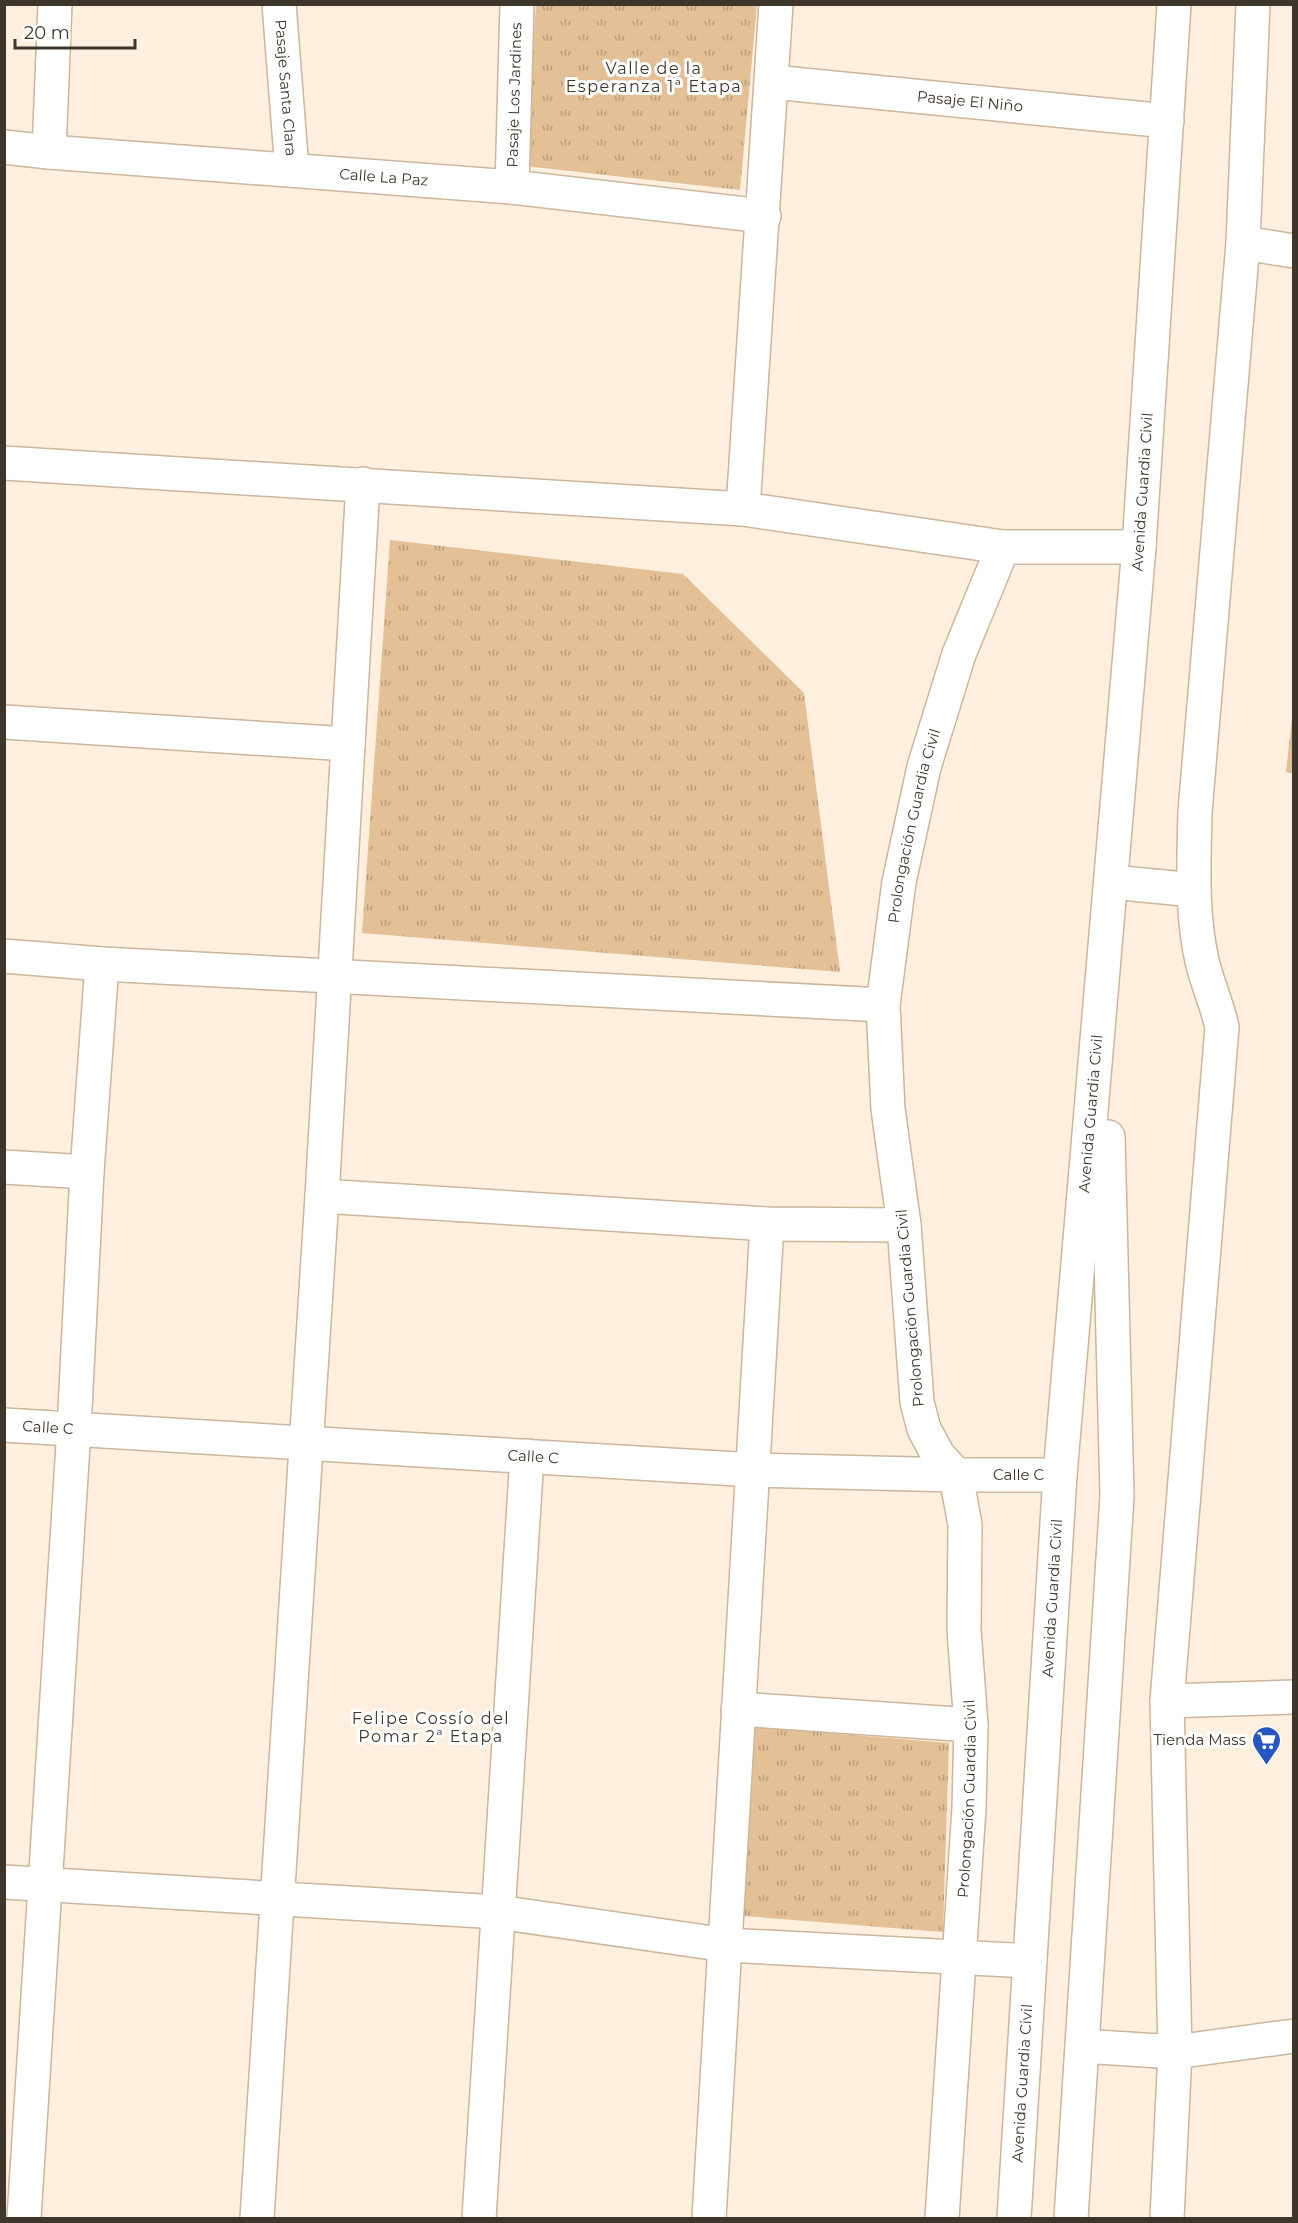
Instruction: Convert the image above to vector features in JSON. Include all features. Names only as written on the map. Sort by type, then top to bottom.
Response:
[{"type":"main road","points":[[49,152],[55,4]]},
{"type":"main road","name":"Pasaje Santa Clara","points":[[279,4],[292,170]]},
{"type":"main road","name":"Pasaje Los Jardines","points":[[512,186],[518,4]]},
{"type":"main road","points":[[743,509],[764,216],[776,4]]},
{"type":"main road","name":"Avenida Guardia Civil","points":[[1014,2218],[1060,1475],[1139,547],[1174,4]]},
{"type":"main road","points":[[1167,2218],[1175,2052],[1167,1701],[1222,1028],[1202,962],[1194,890],[1195,812],[1243,243],[1253,4]]},
{"type":"main road","name":"Pasaje El Niño","points":[[772,82],[1167,121]]},
{"type":"main road","name":"Calle La Paz","points":[[4,147],[512,186],[764,216]]},
{"type":"main road","points":[[1243,243],[1293,251]]},
{"type":"main road","points":[[4,463],[743,509],[1003,547],[1139,547]]},
{"type":"main road","points":[[257,2218],[322,1196],[363,484]]},
{"type":"main road","name":"Prolongación Guardia Civil","points":[[942,2218],[969,1808],[971,1725],[964,1630],[965,1525],[956,1475],[938,1455],[924,1429],[917,1402],[904,1225],[888,1109],[884,1005],[899,882],[924,767],[959,654],[1003,547]]},
{"type":"main road","points":[[4,722],[348,744]]},
{"type":"main road","points":[[1112,882],[1194,890]]},
{"type":"main road","points":[[4,956],[102,964],[335,974],[884,1005]]},
{"type":"main road","points":[[24,2218],[74,1429],[87,1172],[102,964]]},
{"type":"main road","name":"Avenida Guardia Civil","points":[[1071,2218],[1117,1496],[1104,979]]},
{"type":"main road","points":[[4,1167],[87,1172]]},
{"type":"main road","points":[[322,1196],[767,1224],[904,1225]]},
{"type":"main road","points":[[709,2218],[767,1224]]},
{"type":"main road","name":"Calle C","points":[[4,1425],[754,1470],[1060,1475]]},
{"type":"main road","points":[[478,2218],[527,1456]]},
{"type":"main road","points":[[1167,1701],[1293,1697]]},
{"type":"main road","points":[[738,1709],[971,1725]]},
{"type":"main road","points":[[4,1882],[498,1912],[726,1945],[1030,1961]]},
{"type":"main road","points":[[1082,2046],[1175,2052],[1293,2036]]},
{"type":"green space","points":[[536,5],[757,5],[740,190],[525,166]]},
{"type":"green space","points":[[390,540],[683,574],[804,693],[840,972],[362,933]]},
{"type":"green space","points":[[1293,709],[1293,773],[1286,772]]},
{"type":"green space","points":[[755,1727],[949,1743],[943,1932],[744,1916]]},
{"type":"place","name":"Tienda Mass","points":[[1267,1766]]},
{"type":"district","name":"Valle de la Esperanza 1ª Etapa","points":[[654,77]]},
{"type":"district","name":"Felipe Cossío del Pomar 2ª Etapa","points":[[431,1727]]}]
